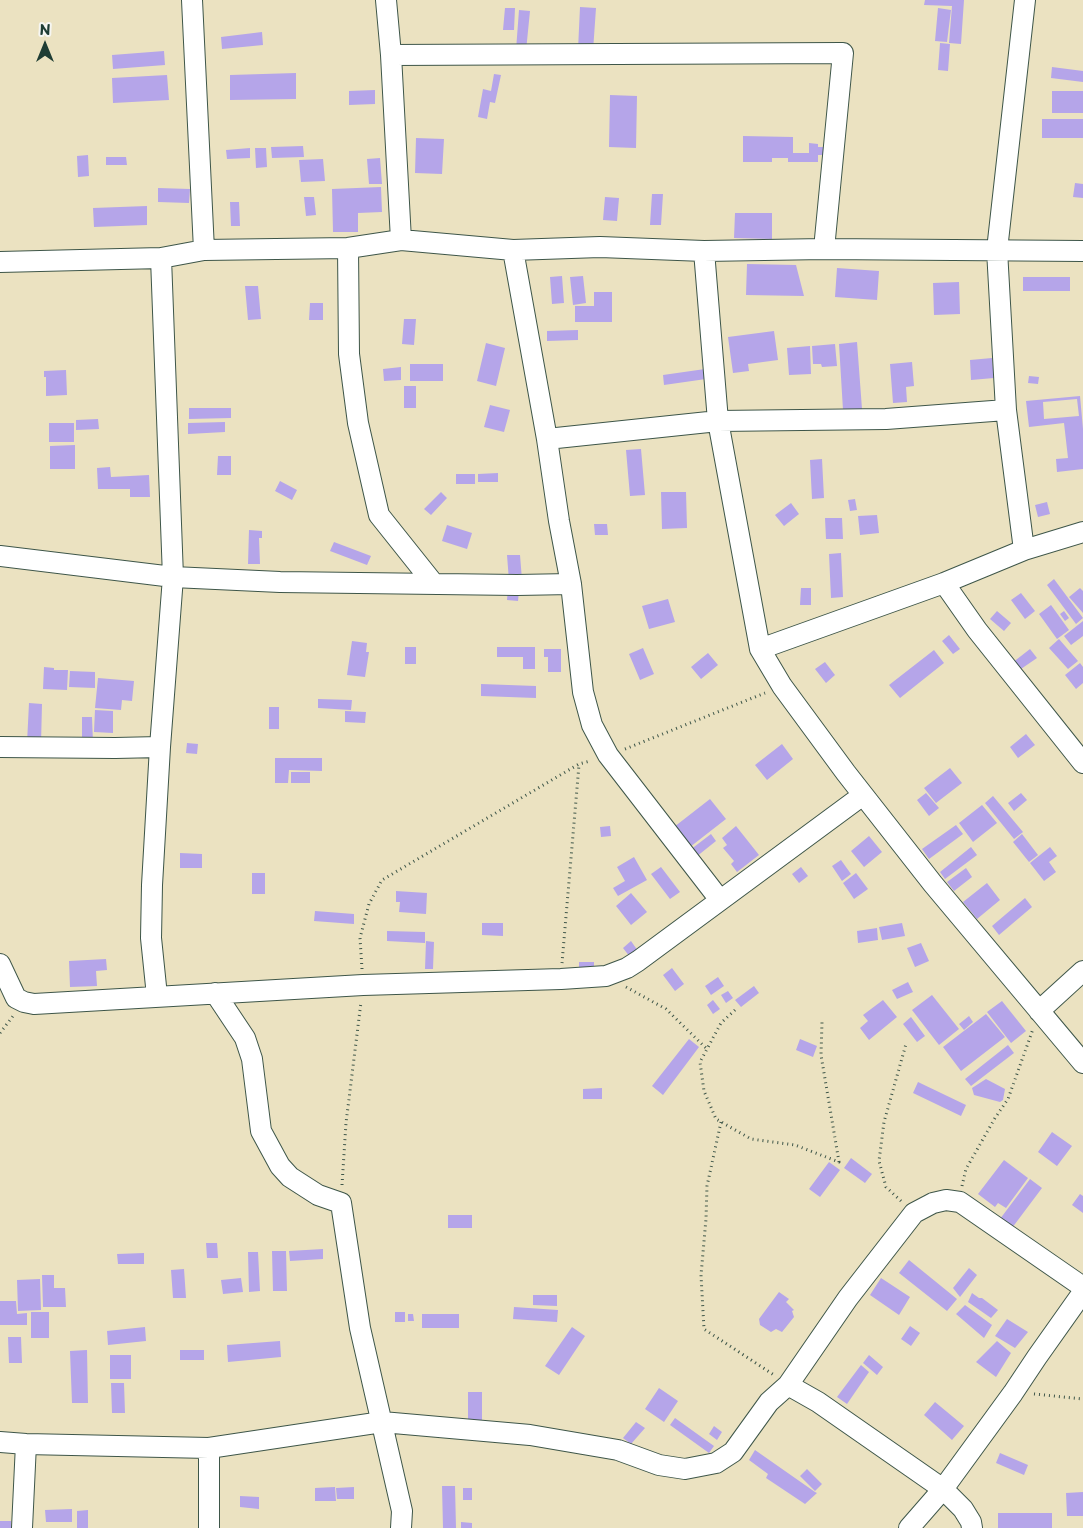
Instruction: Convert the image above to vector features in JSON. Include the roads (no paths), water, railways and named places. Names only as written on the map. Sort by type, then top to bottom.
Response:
[{"type":"street","points":[[192,0],[204,250]]},
{"type":"street","points":[[386,0],[391,55],[401,240]]},
{"type":"street","points":[[1024,550],[1006,410],[997,250],[1026,0]]},
{"type":"street","points":[[391,55],[842,53],[824,249]]},
{"type":"street","points":[[0,262],[161,258],[204,250],[348,248],[401,240],[513,250],[600,247],[704,251],[824,249],[1083,250]]},
{"type":"street","points":[[348,248],[349,354],[358,423],[379,515],[434,584]]},
{"type":"street","points":[[513,250],[571,584],[583,692],[592,725],[608,755],[720,900]]},
{"type":"street","points":[[704,251],[718,421],[760,649],[782,686],[932,884],[1083,1062]]},
{"type":"street","points":[[157,996],[151,928],[160,747],[173,578],[161,258]]},
{"type":"street","points":[[547,439],[718,421],[886,419],[1006,410]]},
{"type":"street","points":[[760,649],[944,583],[1024,550],[1083,532]]},
{"type":"street","points":[[0,556],[173,578],[280,582],[571,584]]},
{"type":"street","points":[[944,583],[977,630],[1077,742],[1083,763]]},
{"type":"street","points":[[0,747],[160,747]]},
{"type":"street","points":[[0,964],[16,998],[34,1004],[363,985],[561,980],[606,976],[627,968],[638,961],[863,794]]},
{"type":"street","points":[[1039,1011],[1083,971]]},
{"type":"street","points":[[215,993],[245,1038],[252,1059],[261,1131],[280,1166],[290,1178],[318,1195],[341,1204],[360,1328],[402,1511],[401,1528]]},
{"type":"street","points":[[0,1442],[209,1448],[382,1422],[530,1435],[618,1450],[659,1465],[685,1469],[716,1463],[733,1452],[769,1402],[788,1385],[848,1298],[914,1213],[933,1203],[946,1200],[960,1202],[1083,1288]]},
{"type":"street","points":[[909,1528],[943,1489],[1083,1292]]},
{"type":"street","points":[[788,1385],[818,1402],[943,1489],[963,1509],[971,1522],[972,1528]]},
{"type":"street","points":[[22,1528],[26,1444]]},
{"type":"street","points":[[209,1448],[209,1528]]}]
